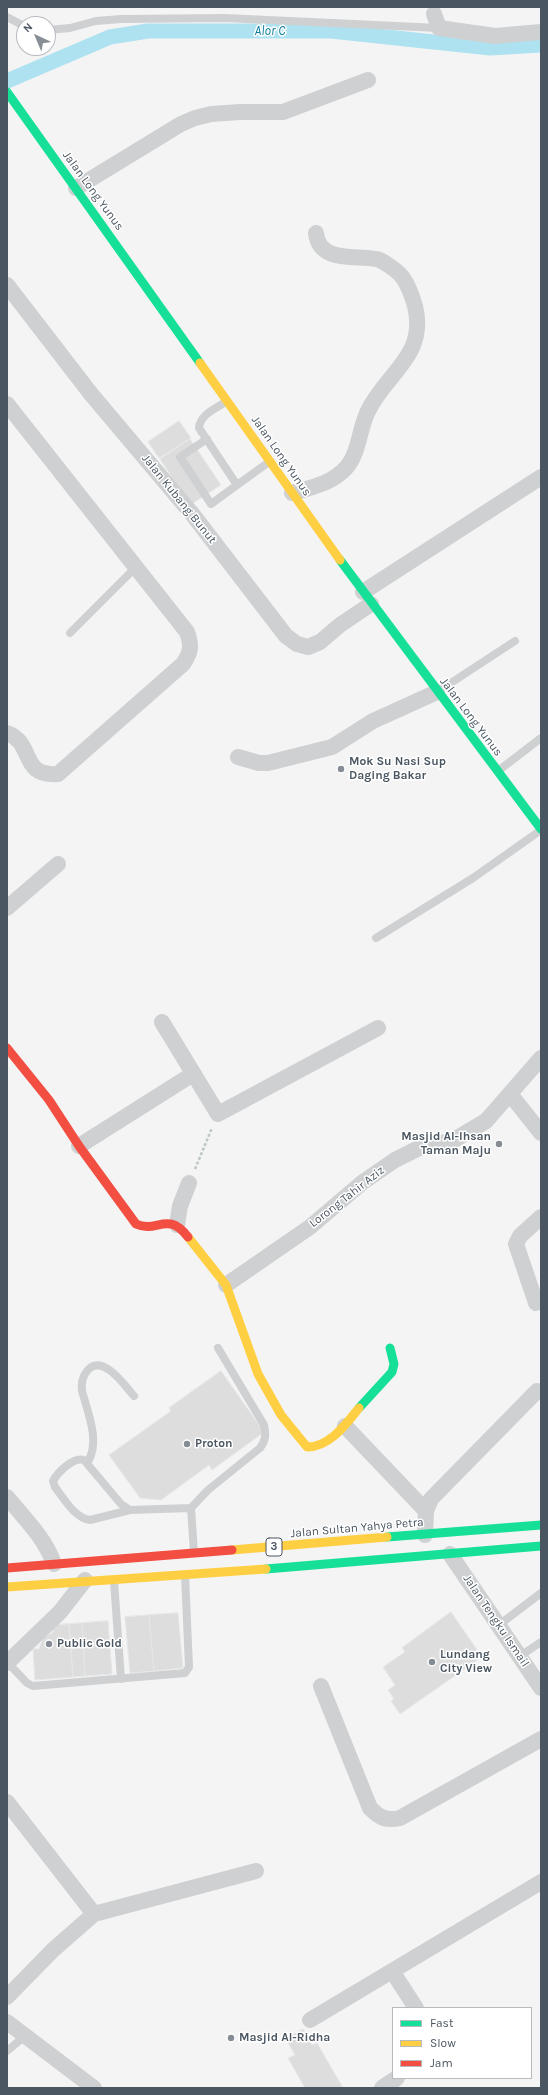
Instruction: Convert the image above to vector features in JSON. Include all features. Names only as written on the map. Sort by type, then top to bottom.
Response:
[{"type":"main road","name":"Jalan Long Yunus","points":[[7,92],[367,598],[541,829]]},
{"type":"main road","points":[[7,1048],[49,1100],[79,1146],[136,1224],[142,1227],[170,1223],[177,1225],[185,1231],[226,1285],[258,1374],[281,1415],[304,1445],[310,1448],[317,1446],[345,1426],[373,1391],[392,1373],[395,1366],[390,1348]]},
{"type":"main road","name":"Jalan Sultan Yahya Petra","points":[[7,1568],[541,1525]]},
{"type":"main road","name":"3","points":[[7,1587],[85,1580],[308,1566],[541,1546]]},
{"type":"street","points":[[435,16],[495,36],[541,32]]},
{"type":"street","points":[[76,188],[163,135],[196,118],[240,112],[283,112],[368,80]]},
{"type":"street","points":[[292,492],[333,480],[347,467],[357,448],[361,427],[368,410],[379,390],[396,374],[410,352],[418,330],[416,311],[412,295],[403,277],[378,259],[344,257],[323,250],[317,242],[316,233]]},
{"type":"street","name":"Jalan Kubang Bunut","points":[[7,285],[92,394],[193,515],[286,636],[297,644],[308,647],[320,642],[340,625],[367,598]]},
{"type":"street","points":[[7,404],[187,632],[192,644],[190,654],[183,664],[58,774],[45,775],[36,770],[14,735],[7,733]]},
{"type":"street","points":[[367,598],[541,477]]},
{"type":"street","points":[[238,757],[259,763],[268,763],[332,747],[380,718],[437,692]]},
{"type":"street","points":[[7,908],[58,864]]},
{"type":"street","points":[[162,1022],[218,1114],[378,1028]]},
{"type":"street","name":"Lorong Tahir Aziz","points":[[226,1285],[310,1227],[358,1185],[395,1160],[419,1148],[454,1140],[486,1121],[541,1058]]},
{"type":"street","points":[[79,1146],[193,1074]]},
{"type":"street","points":[[510,1094],[541,1133]]},
{"type":"street","points":[[177,1225],[180,1206],[189,1183]]},
{"type":"street","points":[[536,1303],[516,1244],[520,1236],[541,1217]]},
{"type":"street","points":[[425,1535],[426,1511],[431,1499],[537,1391]]},
{"type":"street","points":[[345,1426],[426,1511]]},
{"type":"street","points":[[7,1497],[43,1541],[54,1564]]},
{"type":"street","name":"Jalan Tengku Ismail","points":[[450,1554],[541,1688]]},
{"type":"street","points":[[7,1663],[60,1612],[85,1580]]},
{"type":"street","points":[[321,1686],[370,1808],[378,1816],[389,1820],[400,1818],[541,1739]]},
{"type":"street","points":[[7,1802],[94,1914]]},
{"type":"street","points":[[7,1997],[53,1950],[94,1914],[256,1871]]},
{"type":"street","points":[[310,2020],[541,1882]]},
{"type":"street","points":[[392,1971],[415,2007]]},
{"type":"street","points":[[7,2022],[94,2088]]},
{"type":"street","points":[[382,2088],[396,2079]]},
{"type":"lane","points":[[56,29],[70,28],[96,21],[115,20],[435,16]]},
{"type":"lane","points":[[7,17],[16,22]]},
{"type":"lane","points":[[227,401],[204,416],[200,422],[199,428],[237,484]]},
{"type":"lane","points":[[206,439],[180,457],[210,504],[270,462]]},
{"type":"lane","points":[[70,633],[136,567]]},
{"type":"lane","points":[[437,692],[516,641]]},
{"type":"lane","points":[[497,772],[541,738]]},
{"type":"lane","points":[[531,816],[541,809]]},
{"type":"lane","points":[[376,938],[473,878],[541,829]]},
{"type":"lane","points":[[130,1510],[121,1504],[84,1460],[75,1460],[56,1476],[53,1481],[55,1487],[78,1516],[90,1520],[130,1510],[191,1508],[208,1490],[260,1448],[265,1441],[266,1433],[264,1425],[218,1348]]},
{"type":"lane","points":[[87,1463],[92,1456],[94,1446],[82,1391],[81,1382],[84,1375],[90,1368],[99,1365],[108,1368],[134,1396]]},
{"type":"lane","points":[[191,1508],[194,1554]]},
{"type":"lane","points":[[7,1663],[27,1683],[33,1686],[183,1674],[189,1670],[185,1574]]},
{"type":"lane","points":[[114,1578],[121,1679]]},
{"type":"lane","points":[[498,1625],[541,1593]]},
{"type":"lane","points":[[520,1656],[541,1642]]},
{"type":"lane","points":[[7,2051],[26,2035]]},
{"type":"path","points":[[189,1183],[218,1114]]},
{"type":"building","points":[[179,421],[191,438],[159,458],[148,442]]},
{"type":"building","points":[[190,439],[221,485],[190,505],[160,459]]},
{"type":"building","name":"Proton","points":[[221,1371],[264,1432],[212,1470],[209,1465],[161,1500],[140,1498],[109,1455],[171,1411],[169,1408]]},
{"type":"building","name":"Lundang City View","points":[[451,1612],[482,1657],[400,1714],[391,1701],[394,1699],[388,1690],[395,1685],[383,1667],[405,1652],[402,1648]]},
{"type":"building","points":[[178,1613],[183,1668],[154,1671],[149,1615]]},
{"type":"building","points":[[149,1615],[154,1671],[130,1673],[125,1617]]},
{"type":"building","points":[[108,1621],[112,1674],[85,1676],[82,1623]]},
{"type":"building","points":[[82,1623],[85,1676],[73,1677],[69,1624]]},
{"type":"building","points":[[69,1624],[73,1677],[35,1680],[33,1649],[39,1649],[43,1638],[53,1632],[53,1625]]},
{"type":"building","points":[[303,2029],[312,2045],[317,2043],[343,2088],[305,2088],[288,2058],[295,2055],[286,2039]]},
{"type":"waterway","name":"Alor C","points":[[7,81],[110,37],[148,31],[331,31],[490,48],[541,45]]},
{"type":"traffic: fast","points":[[7,92],[200,363]]},
{"type":"traffic: fast","points":[[340,560],[541,829]]},
{"type":"traffic: fast","points":[[359,1408],[392,1372],[394,1364],[390,1348]]},
{"type":"traffic: fast","points":[[387,1537],[541,1525]]},
{"type":"traffic: fast","points":[[266,1569],[541,1546]]},
{"type":"traffic: slow","points":[[200,363],[340,560]]},
{"type":"traffic: slow","points":[[188,1237],[226,1285],[258,1374],[281,1415],[307,1447],[323,1443],[337,1434],[359,1408]]},
{"type":"traffic: slow","points":[[232,1550],[387,1537]]},
{"type":"traffic: slow","points":[[7,1587],[266,1569]]},
{"type":"traffic: jam","points":[[7,1048],[49,1100],[79,1146],[136,1224],[143,1226],[162,1224],[174,1225],[181,1229],[188,1237]]},
{"type":"traffic: jam","points":[[7,1568],[232,1550]]},
{"type":"place","name":"Mok Su Nasi Sup Daging Bakar","points":[[341,769]]},
{"type":"place","name":"Masjid Al-Ihsan Taman Maju","points":[[499,1144]]},
{"type":"place","name":"Proton","points":[[187,1444]]},
{"type":"place","name":"Public Gold","points":[[49,1644]]},
{"type":"place","name":"Lundang City View","points":[[432,1662]]},
{"type":"place","name":"Masjid Al-Ridha","points":[[231,2038]]}]
